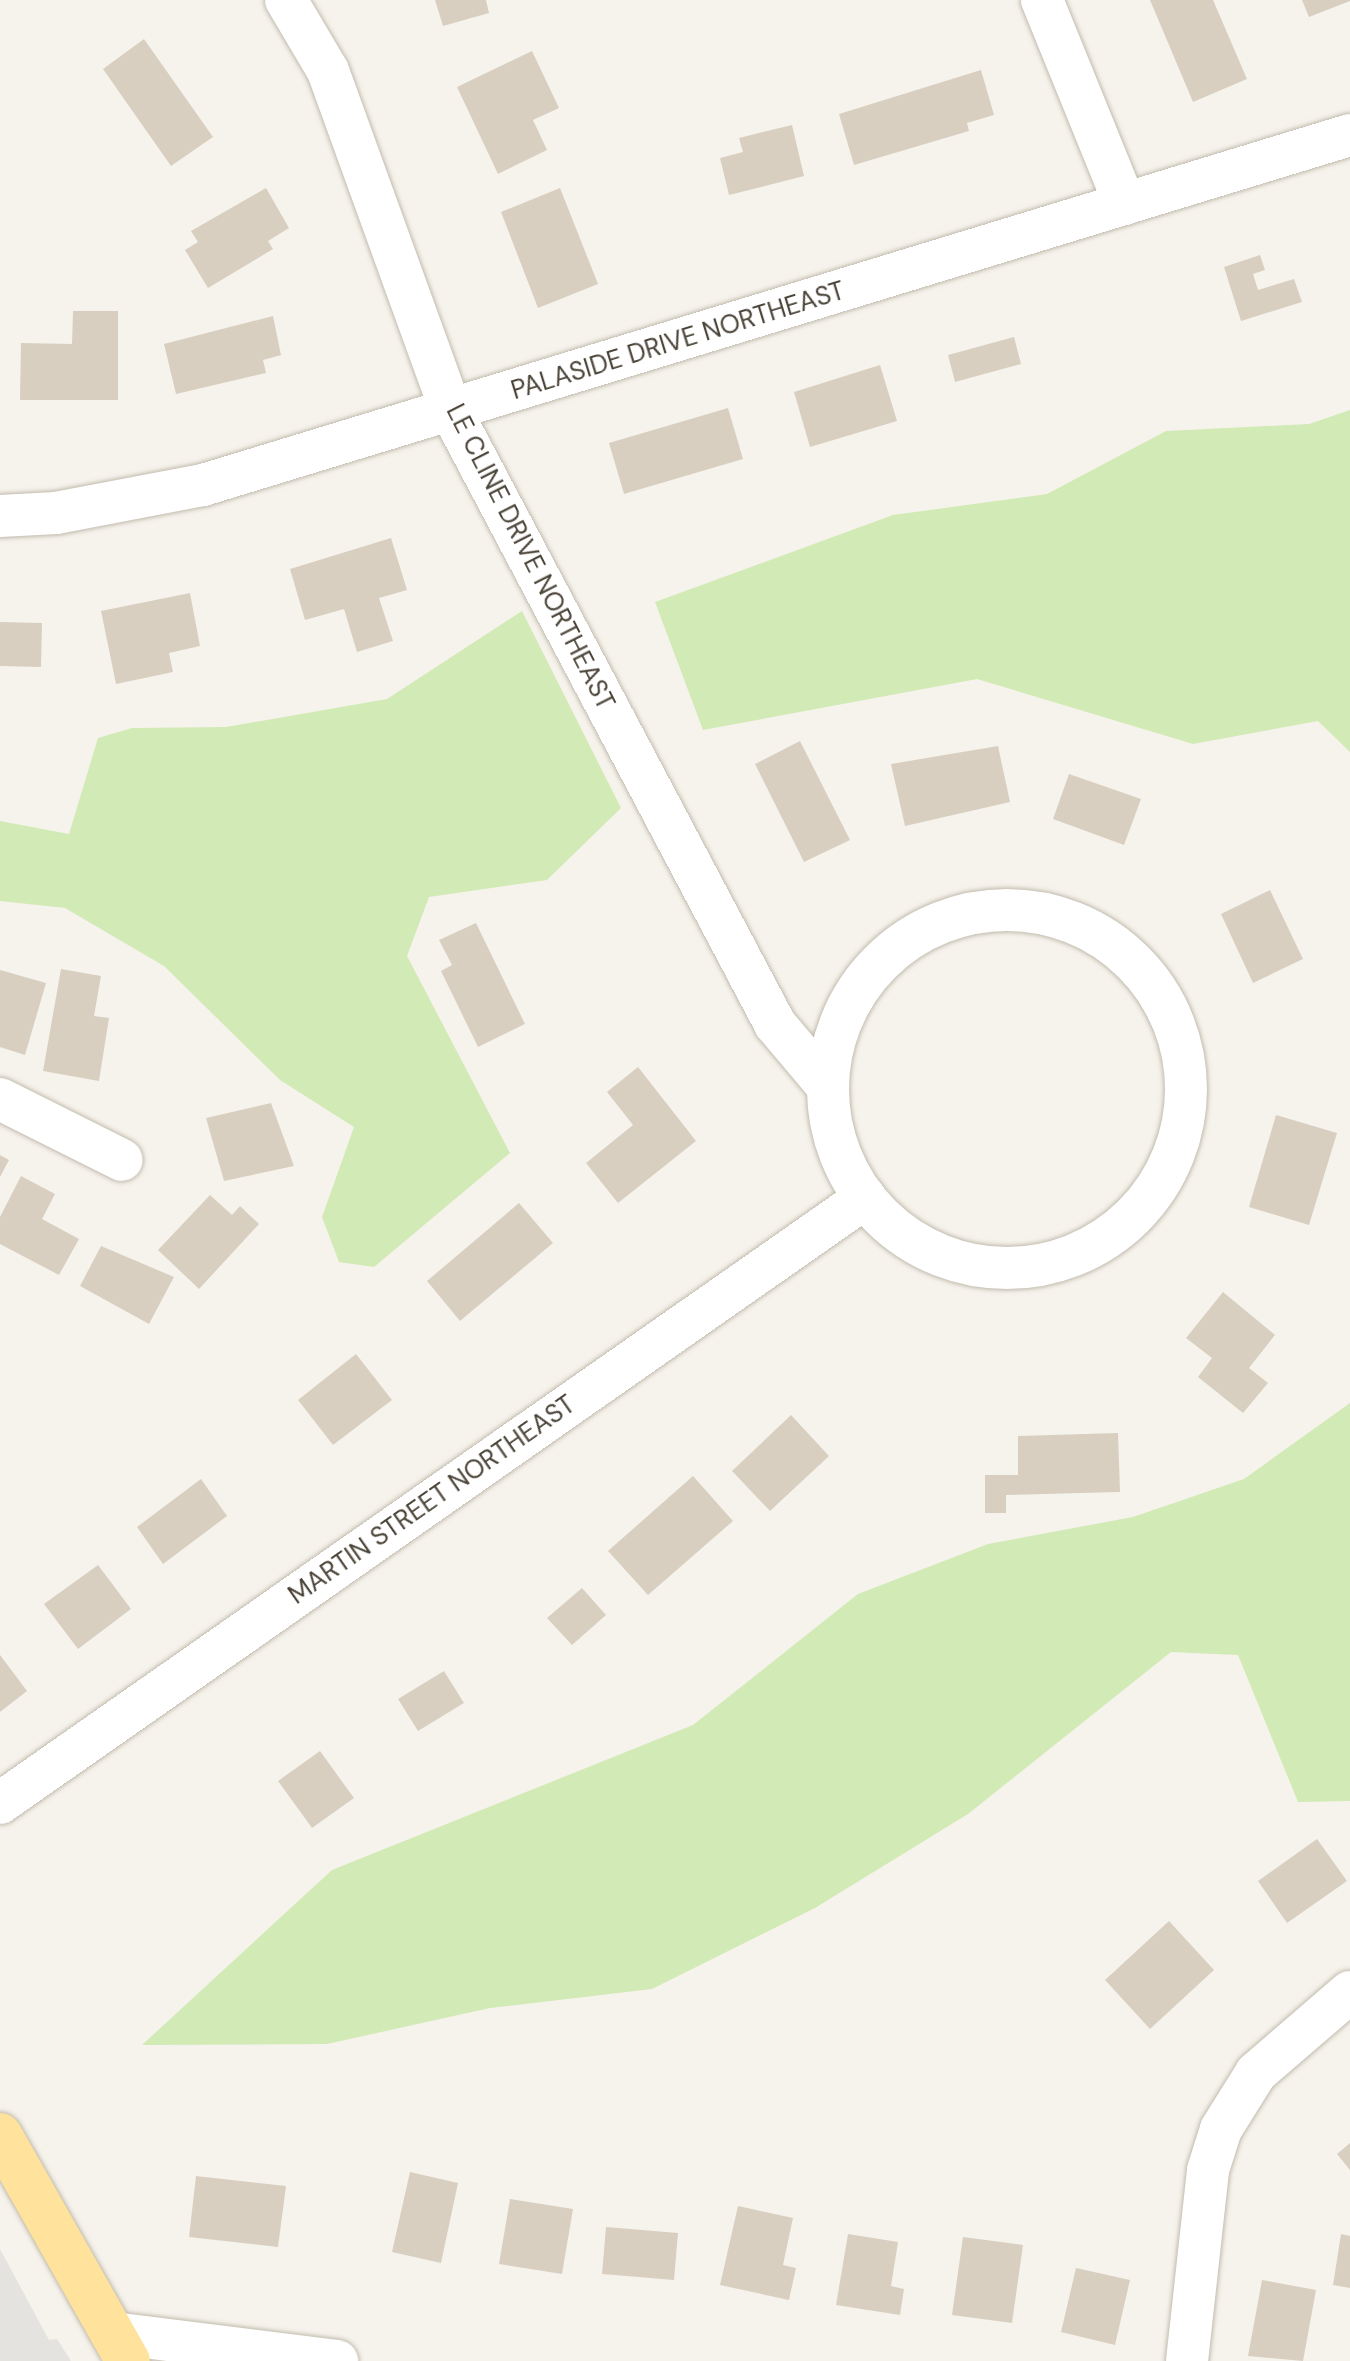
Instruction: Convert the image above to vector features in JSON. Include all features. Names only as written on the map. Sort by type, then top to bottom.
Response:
[{"type":"main road","points":[[1,2137],[120,2347]]},
{"type":"street","name":"LE CLINE DRIVE NORTHEAST","points":[[286,0],[328,71],[451,411],[775,1024],[828,1087]]},
{"type":"street","points":[[1042,0],[1125,204]]},
{"type":"street","name":"PALASIDE DRIVE NORTHEAST","points":[[0,516],[56,513],[203,485],[1350,135]]},
{"type":"street","points":[[982,911],[1064,918],[1102,936],[1135,962],[1178,1033],[1184,1116],[1173,1157],[1134,1216],[1088,1249],[1020,1268],[962,1262],[918,1245],[865,1198],[832,1126],[828,1087],[849,1006],[873,971],[928,929],[982,911]]},
{"type":"street","points":[[0,1099],[122,1160]]},
{"type":"street","name":"MARTIN STREET NORTHEAST","points":[[0,1803],[865,1198]]},
{"type":"street","points":[[1187,2361],[1208,2170],[1221,2129],[1256,2073],[1350,1992]]},
{"type":"street","points":[[120,2347],[337,2361]]},
{"type":"green space","points":[[1350,410],[1350,752],[1318,721],[1193,744],[977,679],[703,730],[655,602],[893,515],[1047,494],[1166,431],[1309,424]]},
{"type":"green space","points":[[522,611],[621,808],[547,880],[429,897],[407,956],[510,1153],[374,1267],[339,1262],[322,1217],[354,1127],[280,1080],[164,966],[65,908],[0,901],[0,821],[69,834],[98,738],[132,728],[226,727],[387,699]]},
{"type":"green space","points":[[1350,1403],[1350,1801],[1298,1802],[1238,1655],[1171,1652],[968,1814],[815,1908],[652,1989],[490,2008],[327,2044],[142,2045],[332,1870],[693,1725],[858,1594],[988,1544],[1133,1517],[1244,1479]]},
{"type":"shaded area","points":[[0,2249],[49,2340],[57,2339],[71,2361],[0,2361]]},
{"type":"building","points":[[435,0],[486,0],[489,13],[443,26]]},
{"type":"building","points":[[1150,0],[1213,0],[1247,79],[1193,102]]},
{"type":"building","points":[[1302,0],[1350,0],[1350,1],[1309,17]]},
{"type":"building","points":[[144,39],[213,137],[171,166],[103,69]]},
{"type":"building","points":[[532,51],[559,108],[533,120],[547,150],[498,174],[457,87]]},
{"type":"building","points":[[981,70],[994,115],[967,123],[969,131],[854,165],[839,114]]},
{"type":"building","points":[[792,125],[804,176],[729,195],[720,158],[743,152],[739,138]]},
{"type":"building","points":[[266,188],[289,228],[268,241],[273,249],[208,288],[185,250],[198,242],[191,231]]},
{"type":"building","points":[[560,188],[598,284],[538,308],[501,212]]},
{"type":"building","points":[[1260,255],[1265,270],[1253,274],[1258,290],[1294,279],[1302,302],[1241,321],[1224,267]]},
{"type":"building","points":[[73,311],[118,311],[118,400],[20,400],[21,343],[72,344]]},
{"type":"building","points":[[273,316],[281,355],[263,360],[266,373],[176,394],[164,344]]},
{"type":"building","points":[[1014,337],[1021,364],[955,382],[948,355]]},
{"type":"building","points":[[880,365],[897,421],[810,447],[794,392]]},
{"type":"building","points":[[728,408],[743,459],[624,494],[609,443]]},
{"type":"building","points":[[391,538],[407,590],[379,598],[393,641],[357,652],[344,609],[305,620],[290,569]]},
{"type":"building","points":[[190,593],[200,646],[169,653],[173,672],[116,684],[101,611]]},
{"type":"building","points":[[0,622],[42,623],[41,667],[0,666]]},
{"type":"building","points":[[800,741],[850,840],[804,862],[755,764]]},
{"type":"building","points":[[998,746],[1010,802],[905,826],[891,764]]},
{"type":"building","points":[[1069,774],[1141,799],[1124,845],[1053,819]]},
{"type":"building","points":[[1270,890],[1303,959],[1253,983],[1221,914]]},
{"type":"building","points":[[476,923],[525,1024],[478,1047],[441,971],[452,965],[439,940]]},
{"type":"building","points":[[61,969],[101,976],[94,1016],[109,1018],[99,1081],[43,1071]]},
{"type":"building","points":[[0,970],[46,983],[25,1055],[0,1047]]},
{"type":"building","points":[[638,1067],[696,1141],[618,1203],[586,1163],[633,1125],[607,1092]]},
{"type":"building","points":[[271,1103],[294,1166],[224,1181],[206,1118]]},
{"type":"building","points":[[1276,1115],[1337,1133],[1309,1225],[1249,1207]]},
{"type":"building","points":[[0,1155],[9,1160],[0,1177]]},
{"type":"building","points":[[21,1176],[55,1194],[42,1219],[79,1239],[59,1275],[0,1244],[0,1217]]},
{"type":"building","points":[[210,1195],[232,1215],[240,1206],[259,1224],[199,1289],[158,1250]]},
{"type":"building","points":[[519,1203],[553,1243],[460,1321],[427,1281]]},
{"type":"building","points":[[101,1246],[174,1277],[149,1324],[80,1286]]},
{"type":"building","points":[[1223,1292],[1275,1335],[1249,1368],[1268,1383],[1243,1413],[1198,1377],[1212,1358],[1186,1338]]},
{"type":"building","points":[[356,1354],[392,1400],[333,1445],[298,1400]]},
{"type":"building","points":[[791,1415],[829,1456],[770,1511],[732,1471]]},
{"type":"building","points":[[1118,1433],[1120,1492],[1006,1495],[1006,1513],[985,1513],[985,1475],[1018,1475],[1018,1436]]},
{"type":"building","points":[[693,1476],[733,1521],[648,1595],[608,1551]]},
{"type":"building","points":[[201,1479],[227,1516],[163,1564],[137,1527]]},
{"type":"building","points":[[98,1565],[131,1609],[78,1649],[44,1604]]},
{"type":"building","points":[[582,1588],[606,1615],[572,1645],[547,1618]]},
{"type":"building","points":[[0,1655],[27,1691],[0,1712]]},
{"type":"building","points":[[444,1671],[464,1703],[418,1731],[398,1699]]},
{"type":"building","points":[[320,1751],[354,1798],[312,1828],[278,1781]]},
{"type":"building","points":[[1317,1839],[1347,1881],[1287,1923],[1258,1881]]},
{"type":"building","points":[[1169,1921],[1214,1970],[1150,2029],[1105,1980]]},
{"type":"building","points":[[1350,2143],[1350,2170],[1337,2154]]},
{"type":"building","points":[[410,2172],[458,2183],[441,2263],[392,2252]]},
{"type":"building","points":[[196,2176],[286,2186],[278,2247],[189,2237]]},
{"type":"building","points":[[510,2199],[573,2209],[562,2274],[499,2264]]},
{"type":"building","points":[[738,2206],[793,2218],[783,2265],[796,2268],[789,2300],[720,2285]]},
{"type":"building","points":[[606,2227],[678,2233],[674,2280],[602,2274]]},
{"type":"building","points":[[848,2234],[898,2242],[891,2286],[904,2289],[900,2315],[836,2305]]},
{"type":"building","points":[[1341,2234],[1350,2236],[1350,2288],[1333,2285]]},
{"type":"building","points":[[963,2237],[1023,2245],[1012,2323],[952,2315]]},
{"type":"building","points":[[1076,2268],[1130,2280],[1115,2345],[1061,2332]]},
{"type":"building","points":[[1262,2280],[1316,2290],[1303,2361],[1248,2356]]}]
